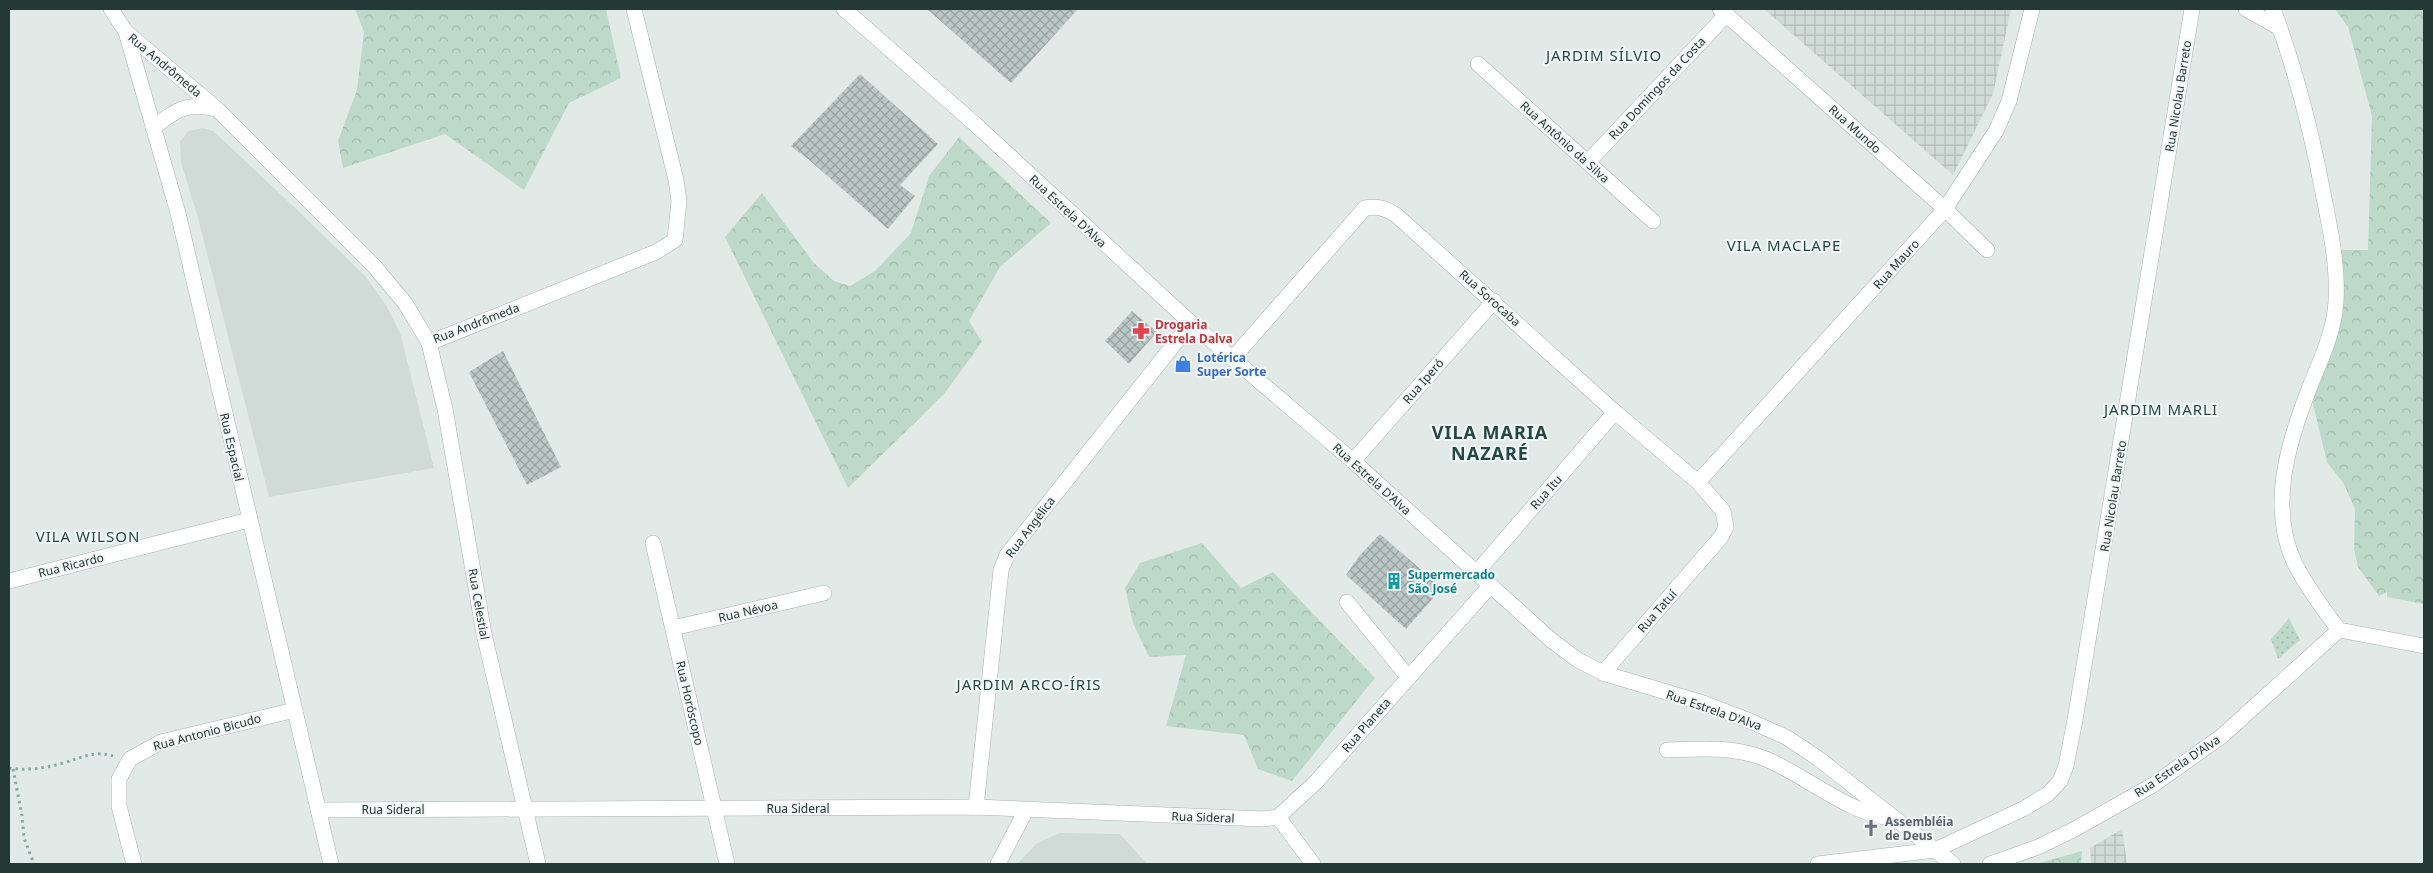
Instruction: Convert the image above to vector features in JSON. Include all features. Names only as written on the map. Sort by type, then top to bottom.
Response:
[{"type":"street","name":"Rua Andrômeda","points":[[111,9],[126,32],[217,109],[374,266],[405,303],[429,343],[656,252],[675,240],[679,201],[676,180],[634,9]]},
{"type":"street","name":"Rua Estrela D'Alva","points":[[844,9],[976,125],[1191,323],[1353,461],[1550,640],[1578,660],[1603,673],[1704,704],[1786,737],[1819,759],[1953,864]]},
{"type":"street","name":"Rua Mauro","points":[[1698,482],[1945,209],[1996,131],[2009,101],[2032,9]]},
{"type":"street","name":"Rua Nicolau Barreto","points":[[1818,864],[1906,859],[1935,850],[2023,809],[2048,794],[2060,781],[2066,766],[2103,554],[2193,9]]},
{"type":"street","points":[[2246,9],[2280,28]]},
{"type":"street","points":[[2273,9],[2298,86],[2316,154],[2331,233],[2336,277],[2336,303],[2331,331],[2296,423],[2285,467],[2282,502],[2285,533],[2295,562],[2315,598],[2338,630],[2424,646]]},
{"type":"street","name":"Rua Mundo","points":[[1724,12],[1945,209],[1987,250]]},
{"type":"street","name":"Rua Domingos da Costa","points":[[1588,162],[1724,12]]},
{"type":"street","name":"Rua Espacial","points":[[126,32],[178,213],[331,864]]},
{"type":"street","name":"Rua Antônio da Silva","points":[[1478,64],[1653,221]]},
{"type":"street","points":[[153,128],[176,110],[191,106],[217,109]]},
{"type":"street","name":"Rua Sorocaba","points":[[1233,358],[1365,208],[1374,206],[1386,208],[1396,214],[1494,301],[1615,412],[1698,482],[1723,511],[1725,519],[1726,527],[1721,538],[1711,550]]},
{"type":"street","name":"Rua Iperó","points":[[1353,461],[1494,301]]},
{"type":"street","name":"Rua Angélica","points":[[976,807],[1000,577],[1007,555],[1191,323]]},
{"type":"street","name":"Rua Celestial","points":[[429,343],[445,410],[484,634],[538,864]]},
{"type":"street","name":"Rua Itu","points":[[1477,572],[1615,412]]},
{"type":"street","name":"Rua Ricardo","points":[[9,581],[249,520]]},
{"type":"street","name":"Rua Horóscopo","points":[[653,543],[727,864]]},
{"type":"street","name":"Rua Tatuí","points":[[1603,673],[1711,550]]},
{"type":"street","name":"Rua Planeta","points":[[1278,817],[1316,782],[1490,586]]},
{"type":"street","name":"Rua Névoa","points":[[673,628],[824,593]]},
{"type":"street","points":[[1347,602],[1408,677]]},
{"type":"street","name":"Rua Estrela D'Alva","points":[[1990,864],[2038,847],[2073,830],[2153,784],[2222,736],[2338,630]]},
{"type":"street","name":"Rua Antonio Bicudo","points":[[125,765],[137,754],[161,742],[295,710]]},
{"type":"street","points":[[1667,750],[1726,749],[1747,753],[1782,766],[1868,813],[1896,818]]},
{"type":"street","points":[[125,765],[120,779],[119,806],[134,864]]},
{"type":"street","name":"Rua Sideral","points":[[318,810],[976,807],[1263,820],[1278,817]]},
{"type":"street","points":[[998,864],[1026,810]]},
{"type":"street","points":[[1278,817],[1312,864]]},
{"type":"path","points":[[34,864],[33,856],[24,838],[22,816],[11,769],[48,766],[91,754],[113,756],[125,765]]},
{"type":"shaded area","points":[[1764,9],[2011,9],[1993,94],[1953,175]]},
{"type":"shaded area","points":[[202,128],[213,131],[292,205],[365,276],[386,305],[400,333],[434,468],[269,497],[198,218],[181,162],[180,142],[188,131]]},
{"type":"shaded area","points":[[2122,829],[2127,864],[2091,864],[2090,848]]},
{"type":"shaded area","points":[[1059,833],[1120,834],[1147,864],[1017,864],[1036,844]]},
{"type":"green space","points":[[355,9],[606,9],[621,78],[569,103],[524,190],[445,134],[343,168],[338,141],[357,90],[364,32]]},
{"type":"green space","points":[[2335,9],[2424,9],[2424,604],[2387,597],[2387,592],[2379,596],[2358,567],[2354,549],[2355,509],[2344,484],[2327,462],[2313,404],[2340,250],[2368,250],[2372,116],[2348,27]]},
{"type":"green space","points":[[959,137],[1051,223],[1000,267],[969,321],[982,342],[944,394],[848,488],[725,237],[762,193],[814,263],[834,281],[850,286],[875,271],[911,233],[929,176]]},
{"type":"green space","points":[[1202,543],[1241,588],[1273,572],[1375,678],[1292,781],[1258,769],[1244,735],[1166,726],[1186,655],[1149,657],[1133,623],[1125,588],[1140,563]]},
{"type":"green space","points":[[2289,618],[2300,640],[2278,659],[2271,639]]},
{"type":"green space","points":[[2082,851],[2081,864],[2036,864]]},
{"type":"building","points":[[927,9],[1078,9],[1011,83]]},
{"type":"building","points":[[860,74],[938,144],[900,185],[915,196],[888,229],[791,146]]},
{"type":"building","points":[[1132,311],[1157,332],[1129,364],[1105,341]]},
{"type":"building","points":[[503,351],[561,467],[527,485],[469,372]]},
{"type":"building","name":"Supermercado São José","points":[[1380,534],[1442,588],[1406,629],[1346,575],[1360,555]]},
{"type":"place","name":"Drogaria Estrela Dalva","points":[[1141,331]]},
{"type":"place","name":"Lotérica Super Sorte","points":[[1183,364]]},
{"type":"place","name":"Supermercado São José","points":[[1394,581]]},
{"type":"place","name":"Assembléia de Deus","points":[[1871,828]]},
{"type":"district","name":"JARDIM SÍLVIO","points":[[1604,55]]},
{"type":"district","name":"VILA MACLAPE","points":[[1784,245]]},
{"type":"district","name":"JARDIM MARLI","points":[[2161,409]]},
{"type":"district","name":"VILA MARIA NAZARÉ","points":[[1490,442]]},
{"type":"district","name":"VILA WILSON","points":[[88,536]]},
{"type":"district","name":"JARDIM ARCO-ÍRIS","points":[[1029,684]]}]
